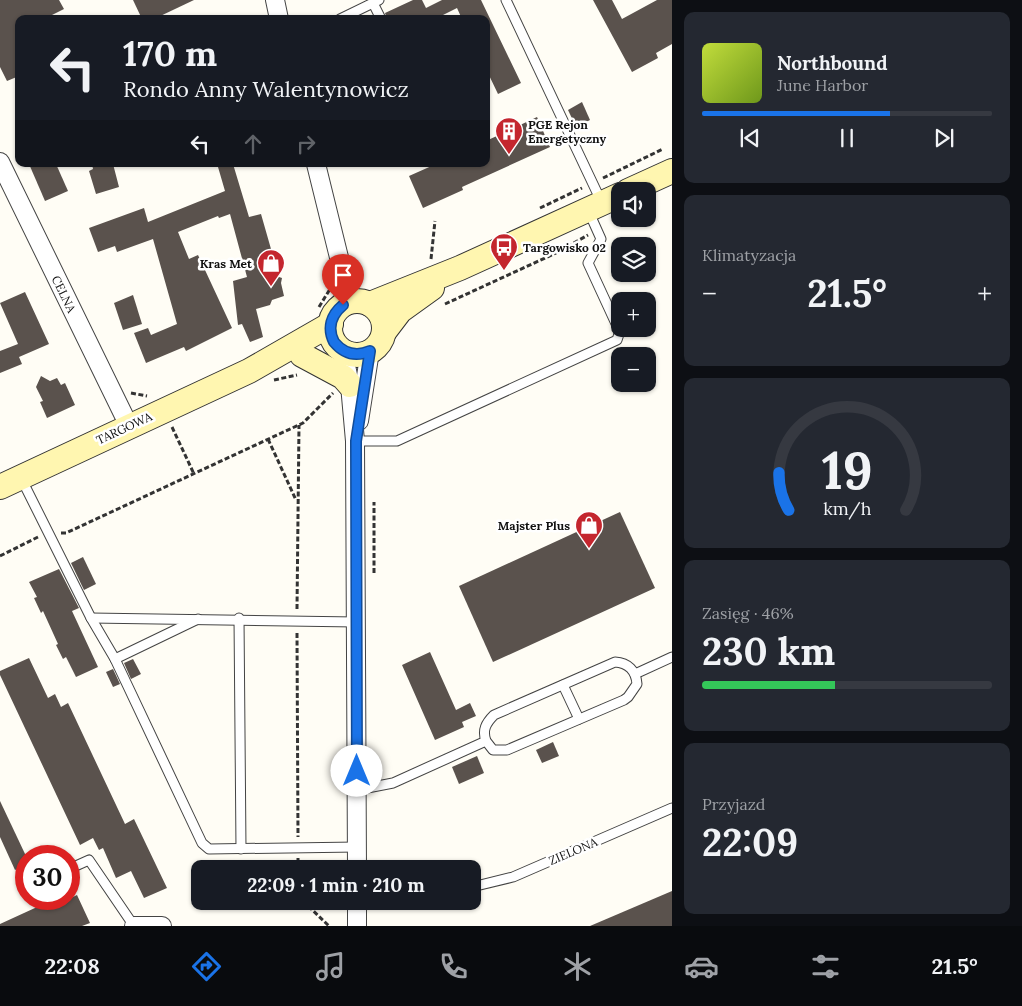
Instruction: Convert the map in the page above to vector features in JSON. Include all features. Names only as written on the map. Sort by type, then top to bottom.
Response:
[{"type":"street","points":[[275,0],[278,15]]},
{"type":"street","name":"CELNA","points":[[0,162],[129,426]]},
{"type":"street","points":[[317,167],[360,303],[383,319],[356,441]]},
{"type":"street","points":[[648,182],[672,171]]},
{"type":"street","points":[[357,860],[356,441],[350,385],[341,349],[323,319],[337,310],[460,268],[602,209]]},
{"type":"street","points":[[341,349],[356,355],[377,342],[406,306],[460,268]]},
{"type":"street","name":"TARGOWA","points":[[249,371],[323,319]]},
{"type":"street","name":"TARGOWA","points":[[10,482],[249,371],[322,348],[341,349]]},
{"type":"street","points":[[302,355],[343,377],[350,385]]},
{"type":"street","points":[[357,910],[357,926]]},
{"type":"street","points":[[134,926],[162,926]]},
{"type":"lane","points":[[356,441],[396,441],[617,340],[618,328],[588,264],[589,257],[600,244],[602,209],[506,0]]},
{"type":"lane","points":[[348,15],[376,1],[380,15]]},
{"type":"lane","points":[[10,482],[48,533],[91,618],[115,659],[202,843],[209,849],[357,847]]},
{"type":"lane","points":[[91,618],[239,618],[356,622]]},
{"type":"lane","points":[[115,659],[200,618]]},
{"type":"lane","points":[[239,618],[241,849]]},
{"type":"lane","points":[[635,674],[672,658]]},
{"type":"lane","points":[[614,662],[628,666],[635,674],[637,684],[628,697],[501,751],[493,750],[486,742],[485,726],[494,715],[563,685],[614,662]]},
{"type":"lane","points":[[563,685],[579,719]]},
{"type":"lane","points":[[357,790],[393,783],[486,742]]},
{"type":"lane","name":"ZIELONA","points":[[481,885],[513,877],[672,808]]},
{"type":"lane","points":[[80,864],[89,860],[134,926]]},
{"type":"path","points":[[440,306],[556,253],[602,209]]},
{"type":"path","points":[[431,260],[435,221]]},
{"type":"path","points":[[323,319],[334,281]]},
{"type":"path","points":[[0,556],[48,533],[66,533],[299,425],[339,386],[350,385]]},
{"type":"path","points":[[127,392],[149,397],[156,393],[194,474]]},
{"type":"path","points":[[298,860],[297,502],[299,425]]},
{"type":"path","points":[[268,439],[297,502]]},
{"type":"path","points":[[373,579],[375,564],[374,496]]},
{"type":"path","points":[[312,910],[329,926]]},
{"type":"building","points":[[0,0],[59,0],[64,9],[52,15],[15,15],[15,78],[7,81],[0,67]]},
{"type":"building","points":[[133,0],[194,0],[162,15],[140,15]]},
{"type":"building","points":[[413,0],[422,0],[426,8],[442,0],[481,0],[488,15],[460,15],[457,8],[443,15],[386,15],[385,13]]},
{"type":"building","points":[[593,0],[612,0],[622,19],[657,0],[672,0],[672,44],[656,53],[658,58],[632,72]]},
{"type":"building","points":[[490,19],[521,83],[498,94],[490,77]]},
{"type":"building","points":[[582,102],[590,120],[576,127],[568,110]]},
{"type":"building","name":"PGE Rejon Energetyczny","points":[[537,117],[550,147],[462,187],[463,190],[423,208],[409,176],[429,167],[490,167],[490,139]]},
{"type":"building","points":[[30,167],[57,167],[68,191],[45,201]]},
{"type":"building","points":[[93,167],[114,167],[119,187],[96,194],[89,171],[93,169]]},
{"type":"building","points":[[218,167],[234,167],[249,217],[261,214],[279,277],[282,278],[281,283],[284,296],[272,300],[270,305],[256,309],[263,337],[250,342],[242,324],[238,325],[233,281],[247,277],[230,214],[219,218],[218,216],[178,232],[189,259],[198,255],[232,328],[186,351],[184,347],[146,363],[134,333],[148,328],[151,335],[177,324],[153,239],[117,252],[115,246],[98,252],[89,228],[144,208],[148,222],[225,191]]},
{"type":"building","points":[[25,292],[49,344],[19,357],[22,364],[0,373],[0,351],[18,344],[0,303]]},
{"type":"building","points":[[133,295],[142,324],[123,330],[114,303]]},
{"type":"building","points":[[41,376],[50,381],[57,378],[61,385],[65,383],[75,405],[47,418],[40,402],[43,401],[36,387]]},
{"type":"building","name":"Majster Plus","points":[[620,512],[655,588],[493,662],[459,586]]},
{"type":"building","points":[[83,557],[96,584],[84,590],[71,563]]},
{"type":"building","points":[[59,569],[79,608],[72,611],[98,667],[76,677],[66,657],[63,659],[56,645],[58,644],[43,611],[41,613],[34,598],[37,597],[29,582]]},
{"type":"building","points":[[430,652],[456,710],[470,703],[476,716],[462,722],[464,727],[435,740],[402,665]]},
{"type":"building","points":[[29,658],[48,698],[55,694],[61,707],[68,703],[125,824],[134,819],[167,888],[144,898],[131,871],[116,878],[103,848],[99,850],[93,838],[80,845],[0,675],[0,671]]},
{"type":"building","points":[[133,659],[141,674],[131,679],[124,663]]},
{"type":"building","points":[[113,669],[120,684],[113,687],[106,672]]},
{"type":"building","points":[[553,742],[559,756],[542,763],[536,750]]},
{"type":"building","points":[[477,756],[484,773],[459,784],[452,767]]},
{"type":"building","points":[[0,801],[21,845],[15,845],[15,870],[0,837]]},
{"type":"building","points":[[672,891],[672,926],[590,926]]},
{"type":"building","points":[[80,901],[90,923],[82,926],[0,926],[0,924],[31,910],[80,910]]},
{"type":"place","name":"PGE Rejon Energetyczny","points":[[509,155]]},
{"type":"place","name":"Targowisko 02","points":[[504,271]]},
{"type":"place","name":"Kras Met","points":[[271,287]]},
{"type":"place","name":"Majster Plus","points":[[589,549]]},
{"type":"route","points":[[343,305],[337,310],[330,324],[334,342],[343,351],[356,355],[370,351],[356,441],[357,771]]}]
